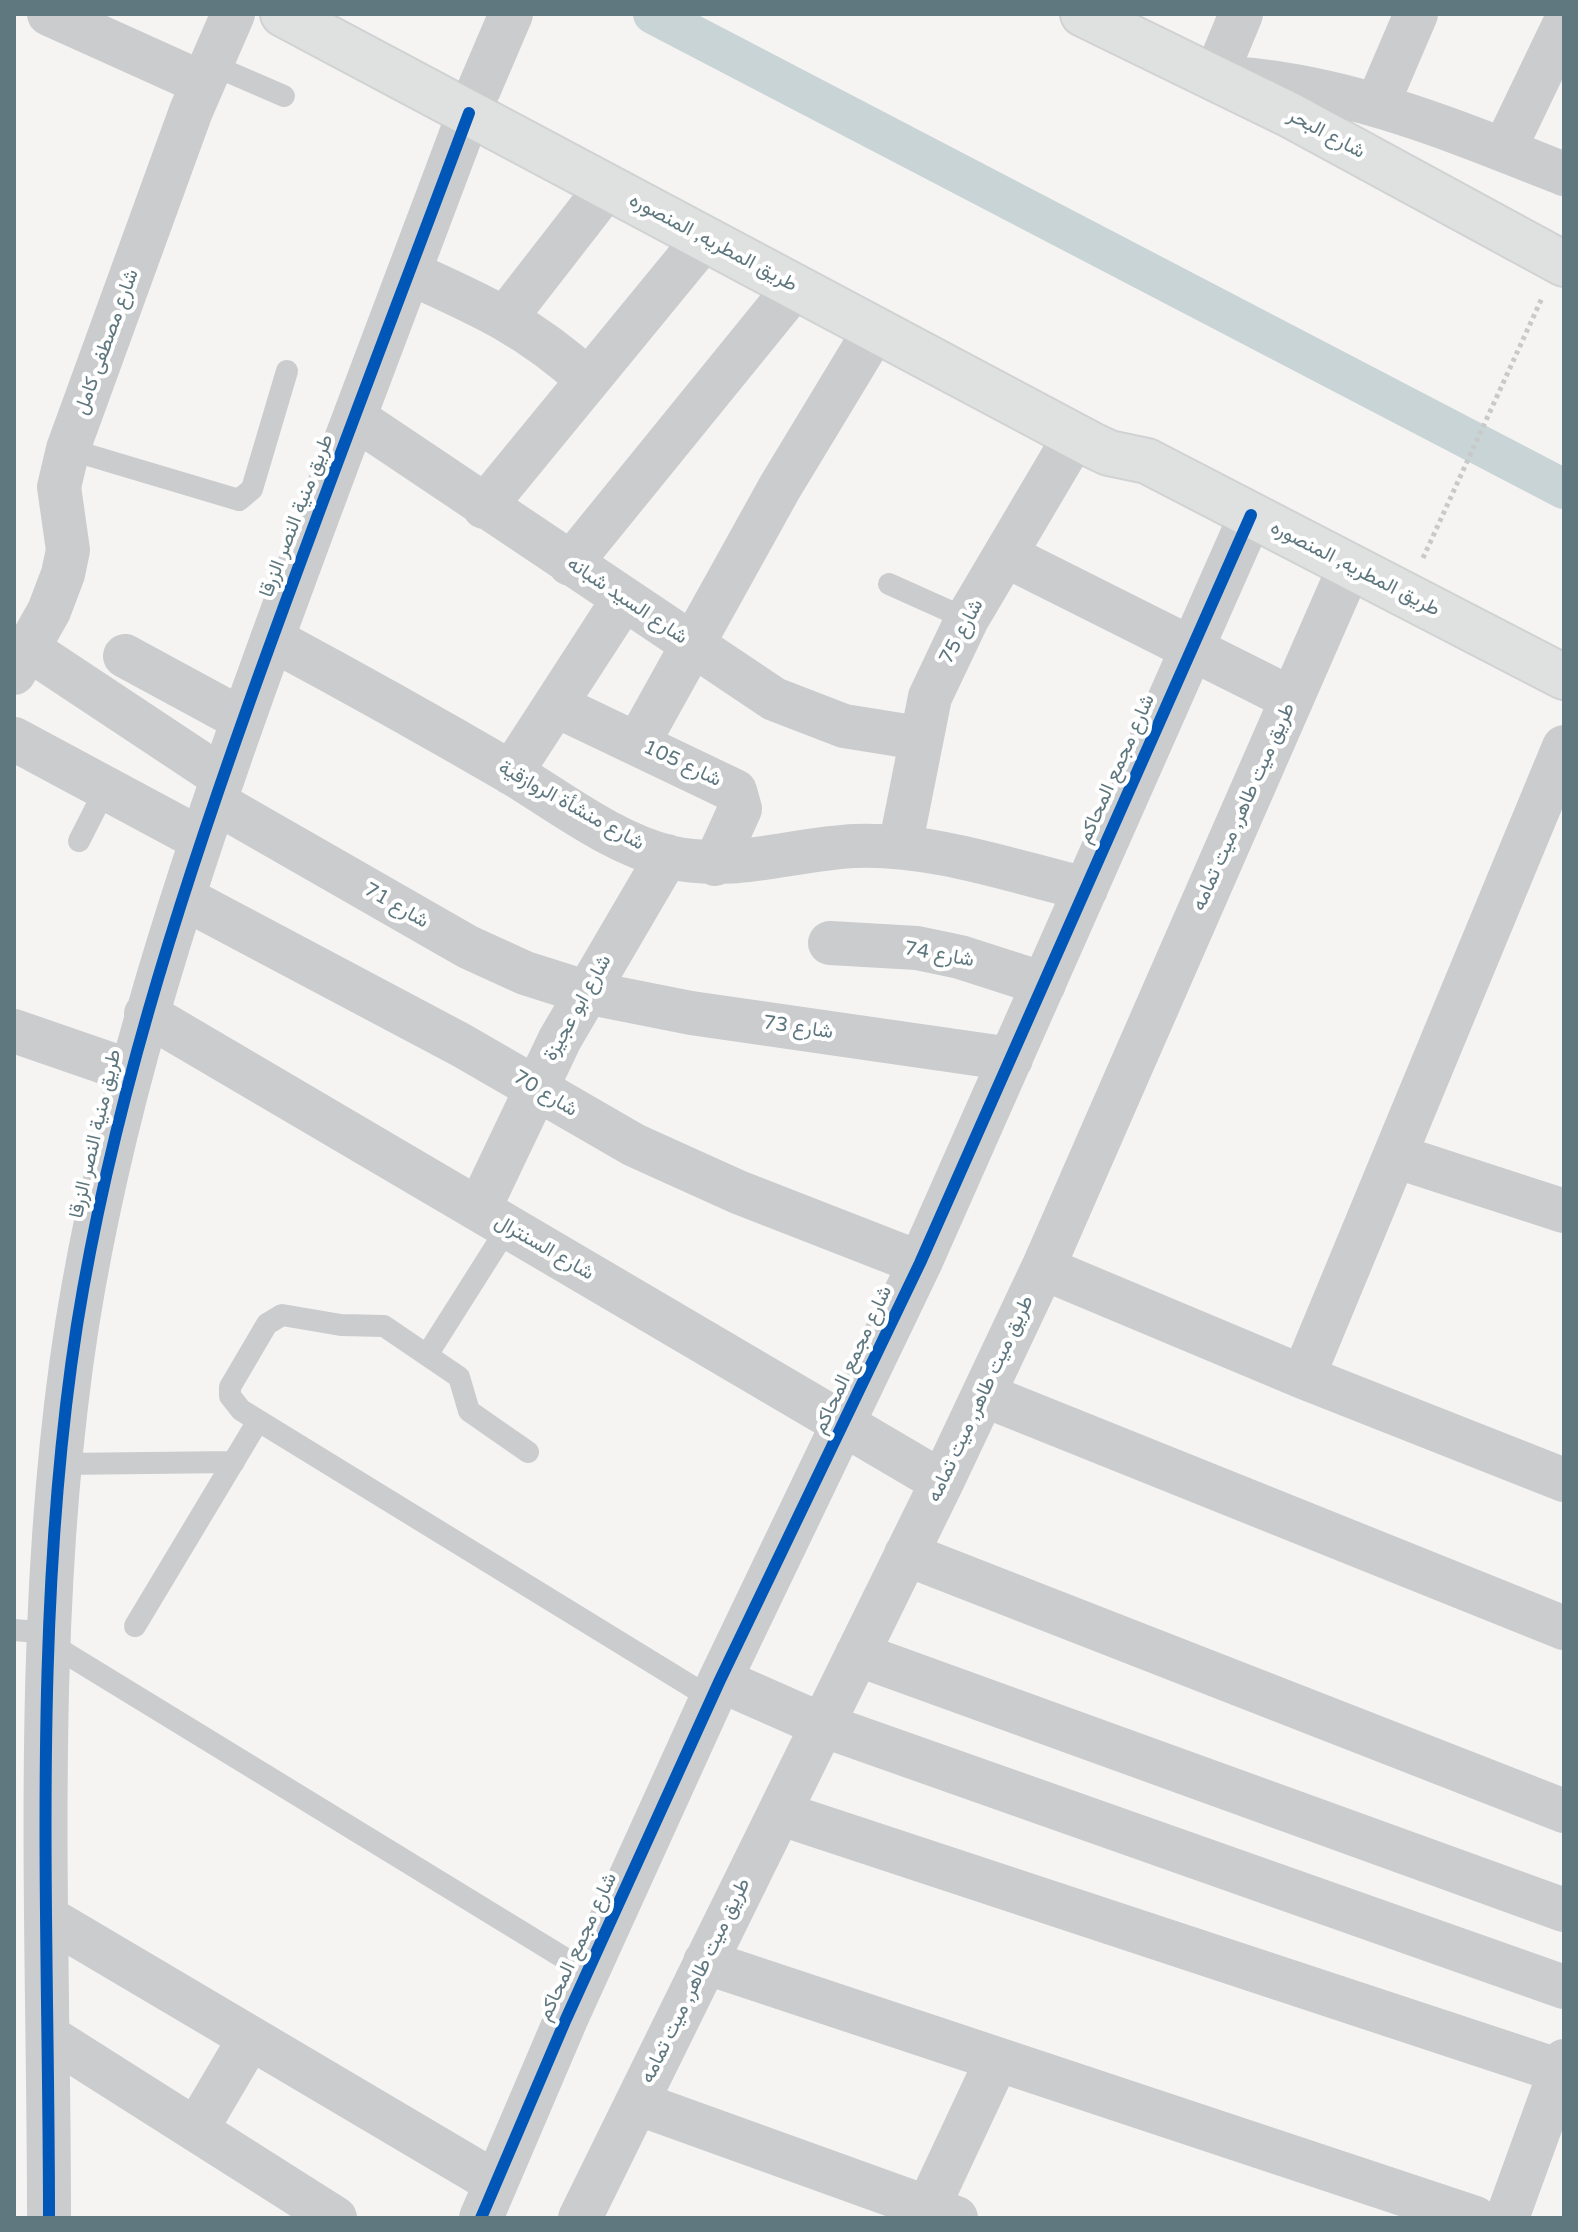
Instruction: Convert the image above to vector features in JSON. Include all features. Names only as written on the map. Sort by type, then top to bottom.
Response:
[{"type":"main road","name":"طريق المطريه, المنصوره","points":[[283,14],[481,86],[607,187],[1075,436],[1109,453],[1147,461],[1564,677]]},
{"type":"main road","name":"طريق المطريه, المنصوره","points":[[338,14],[481,86],[1093,415],[1123,435],[1147,461]]},
{"type":"main road","name":"شارع البحر","points":[[1083,14],[1215,77],[1378,161],[1561,263]]},
{"type":"street","points":[[49,14],[206,73]]},
{"type":"street","name":"شارع مصطفى كامل","points":[[22,661],[49,611],[68,550],[59,487],[68,449],[206,73],[233,14]]},
{"type":"street","name":"طريق منية النصر الزرقا","points":[[49,2218],[48,2036],[33,1924],[38,1635],[33,1588],[60,1464],[77,1327],[100,1197],[146,1014],[243,720],[410,273],[511,14]]},
{"type":"street","points":[[1241,14],[1215,77],[1265,79],[1377,105],[1564,174]]},
{"type":"street","points":[[1377,105],[1416,14]]},
{"type":"street","points":[[1504,150],[1564,25]]},
{"type":"street","points":[[506,317],[607,187]]},
{"type":"street","points":[[484,507],[704,239]]},
{"type":"street","points":[[410,273],[506,317],[535,335],[588,380]]},
{"type":"street","points":[[570,564],[795,287]]},
{"type":"street","points":[[638,743],[780,487],[875,330]]},
{"type":"street","name":"شارع السيد شبانه","points":[[355,418],[774,699],[808,715],[869,732],[919,738]]},
{"type":"street","name":"شارع 75","points":[[900,847],[919,738],[930,697],[967,619],[1075,436]]},
{"type":"street","name":"شارع مجمع المحاكم","points":[[488,2201],[587,1972],[716,1690],[920,1263],[1251,515]]},
{"type":"street","points":[[1005,555],[1292,699]]},
{"type":"street","name":"طريق ميت طاهر, ميت تمامه","points":[[580,2218],[984,1395],[1043,1268],[1350,566]]},
{"type":"street","points":[[511,773],[623,600]]},
{"type":"street","name":"شارع منشأة الروازقية","points":[[272,639],[616,835],[667,856],[715,864],[741,863],[856,846],[900,847],[943,854],[1086,889]]},
{"type":"street","points":[[125,656],[243,720]]},
{"type":"street","points":[[22,661],[213,807]]},
{"type":"street","name":"شارع 105","points":[[555,705],[729,787],[738,796],[738,815],[715,864]]},
{"type":"street","points":[[14,739],[106,788],[213,807]]},
{"type":"street","points":[[1303,1377],[1564,747]]},
{"type":"street","name":"شارع 71","points":[[213,807],[468,947],[525,973],[585,992]]},
{"type":"street","name":"شارع ابو عجيزة","points":[[494,1218],[535,1088],[585,992],[667,856]]},
{"type":"street","name":"شارع 70","points":[[184,898],[634,1145],[685,1169],[920,1263]]},
{"type":"street","name":"شارع 74","points":[[830,943],[917,948],[960,957],[1044,984]]},
{"type":"street","name":"شارع 73","points":[[585,992],[691,1013],[1011,1059]]},
{"type":"street","name":"شارع السنترال","points":[[146,1014],[942,1482]]},
{"type":"street","points":[[14,1031],[130,1071]]},
{"type":"street","points":[[1395,1156],[1564,1211]]},
{"type":"street","points":[[1043,1268],[1303,1377],[1564,1480]]},
{"type":"street","points":[[984,1395],[1564,1628]]},
{"type":"street","points":[[906,1554],[1564,1811]]},
{"type":"street","points":[[857,1654],[1564,1910]]},
{"type":"street","points":[[716,1690],[1564,1987]]},
{"type":"street","points":[[779,1813],[1562,2066],[1548,2151],[1507,2218]]},
{"type":"street","points":[[33,1924],[250,2038],[488,2201]]},
{"type":"street","points":[[705,1962],[1475,2218]]},
{"type":"street","points":[[48,2036],[335,2218]]},
{"type":"street","points":[[196,2130],[250,2038]]},
{"type":"street","points":[[637,2103],[936,2215],[997,2060]]},
{"type":"lane","points":[[206,73],[284,96]]},
{"type":"lane","points":[[68,449],[239,500],[252,489],[287,371]]},
{"type":"lane","points":[[889,584],[967,619]]},
{"type":"lane","points":[[79,841],[106,788]]},
{"type":"lane","points":[[427,1355],[494,1218]]},
{"type":"lane","points":[[528,1452],[469,1411],[459,1377],[384,1326],[341,1325],[282,1315],[267,1324],[230,1387],[234,1403],[258,1421],[716,1690]]},
{"type":"lane","points":[[135,1626],[258,1421]]},
{"type":"lane","points":[[60,1464],[234,1462]]},
{"type":"lane","points":[[38,1635],[587,1972]]},
{"type":"path","points":[[1406,595],[1561,263]]},
{"type":"waterway","points":[[653,14],[1564,489]]},
{"type":"cycle path","points":[[49,2218],[46,1883],[48,1659],[53,1547],[63,1436],[91,1246],[127,1089],[196,858],[302,557],[469,113]]},
{"type":"cycle path","points":[[481,2218],[566,2019],[720,1680],[920,1263],[1251,515]]}]
